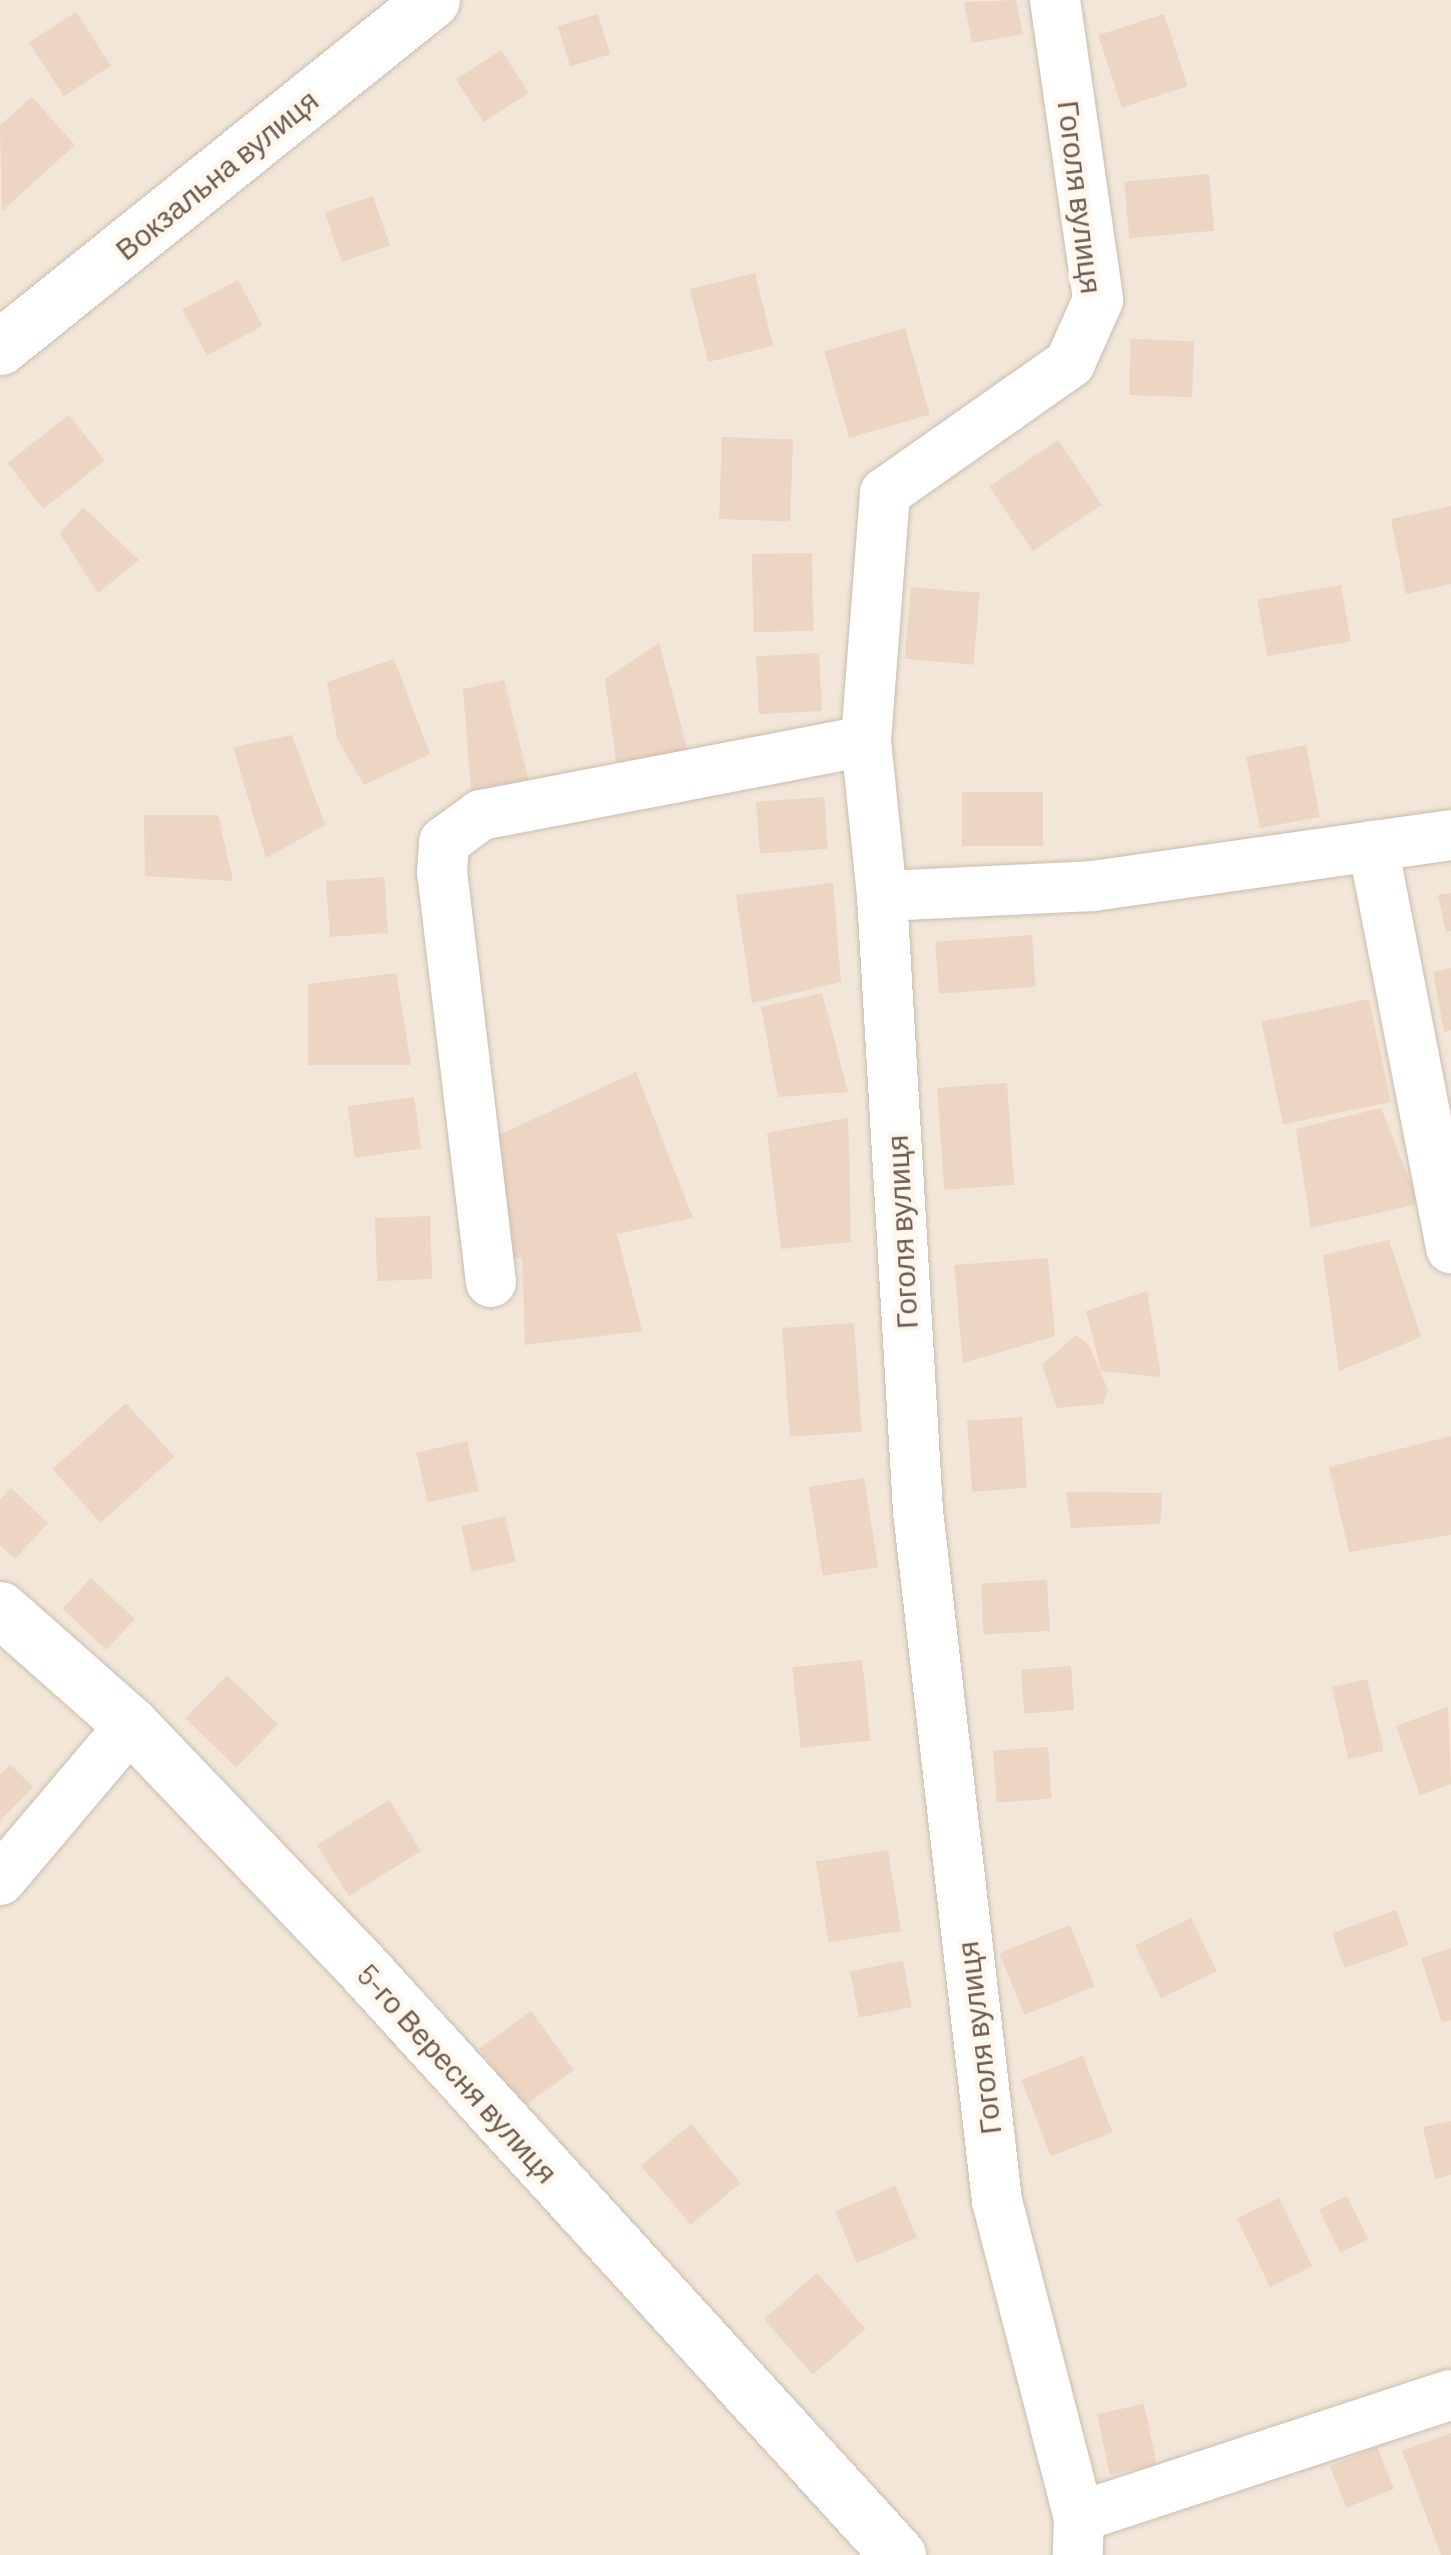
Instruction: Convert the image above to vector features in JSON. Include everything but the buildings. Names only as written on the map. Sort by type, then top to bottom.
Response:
[{"type":"street","name":"Вокзальна вулиця","points":[[0,347],[432,0]]},
{"type":"street","name":"Гоголя вулиця","points":[[1055,0],[1098,300],[1070,363],[885,493],[866,741],[882,896],[918,1511],[997,2201],[1079,2536]]},
{"type":"street","points":[[491,1282],[442,873],[444,842],[481,815],[866,741]]},
{"type":"street","points":[[882,896],[1094,886],[1451,835]]},
{"type":"street","points":[[1373,846],[1451,1249]]},
{"type":"street","name":"5-го Вересня вулиця","points":[[0,1609],[131,1726],[353,1957],[898,2555]]},
{"type":"street","points":[[0,1880],[131,1726]]},
{"type":"street","points":[[1079,2536],[1451,2394]]},
{"type":"shaded area","points":[[0,0],[1451,0],[1451,2555],[0,2555]]}]
